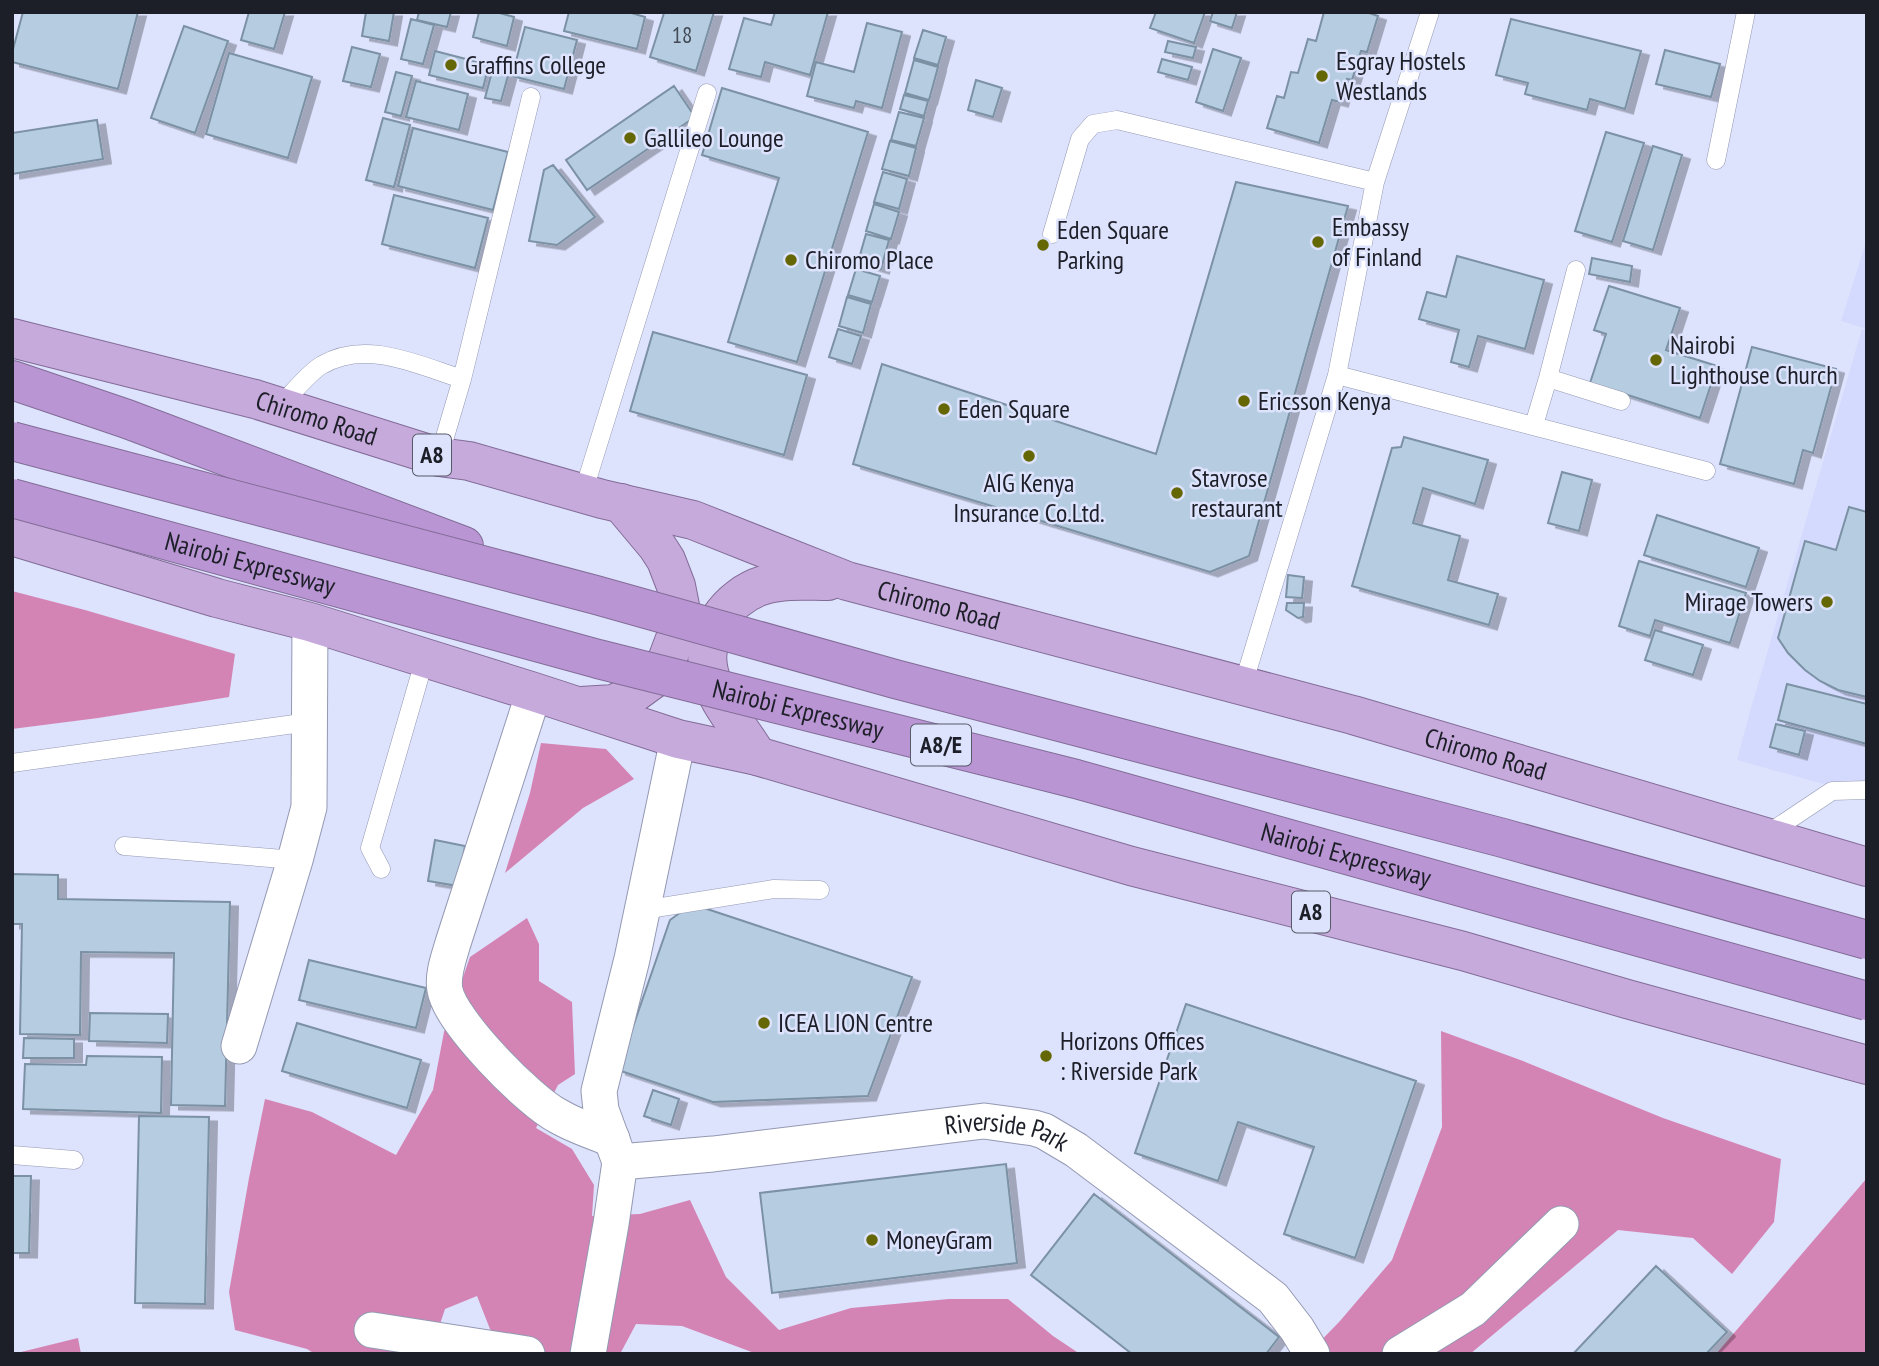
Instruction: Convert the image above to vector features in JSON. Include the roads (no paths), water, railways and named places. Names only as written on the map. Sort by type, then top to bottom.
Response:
[{"type":"highway","name":"Chiromo Road","points":[[12,338],[280,406],[439,457],[469,461],[583,494],[693,520],[848,581],[1366,719],[1867,867]]},
{"type":"highway","points":[[12,380],[127,419],[596,595]]},
{"type":"highway","name":"Nairobi Expressway","points":[[12,441],[596,595],[895,679],[1503,838],[1867,940]]},
{"type":"highway","name":"Nairobi Expressway","points":[[12,498],[598,659],[1076,779],[1867,1001]]},
{"type":"highway","points":[[579,706],[614,704],[652,680],[667,660],[681,623],[676,586],[666,560],[621,503]]},
{"type":"highway","name":"A8","points":[[12,536],[216,598],[310,622],[678,739],[757,756],[1131,866],[1463,951],[1867,1065]]},
{"type":"highway","points":[[757,756],[725,709],[709,674],[706,655],[718,621],[740,597],[762,586],[785,581],[848,581]]},
{"type":"street","points":[[239,1046],[309,807],[310,622]]},
{"type":"street","points":[[534,692],[453,943],[444,980],[445,989],[448,1001],[460,1020],[527,1095],[616,1150]]},
{"type":"street","points":[[588,1354],[611,1224],[616,1150],[601,1110],[599,1091],[643,910],[678,739]]},
{"type":"street","name":"Riverside Park","points":[[616,1150],[713,1154],[985,1121],[1034,1128],[1076,1150],[1273,1298],[1312,1354]]},
{"type":"street","points":[[1400,1354],[1473,1309],[1561,1224]]},
{"type":"street","points":[[372,1330],[527,1354]]},
{"type":"lane","points":[[1243,685],[1337,375],[1375,182],[1430,12]]},
{"type":"lane","points":[[1716,160],[1746,12]]},
{"type":"lane","points":[[583,494],[707,93]]},
{"type":"lane","points":[[439,457],[462,379],[531,97]]},
{"type":"lane","points":[[1052,234],[1080,139],[1093,124],[1118,120],[1375,182]]},
{"type":"lane","points":[[1534,425],[1576,270]]},
{"type":"lane","points":[[280,406],[319,366],[342,356],[368,354],[396,357],[462,379]]},
{"type":"lane","points":[[1337,375],[1706,471]]},
{"type":"lane","points":[[1548,378],[1620,401]]},
{"type":"lane","points":[[381,869],[370,848],[425,658]]},
{"type":"lane","points":[[12,763],[309,722]]},
{"type":"lane","points":[[1763,836],[1832,791],[1867,790]]},
{"type":"lane","points":[[124,846],[295,860]]},
{"type":"lane","points":[[643,910],[774,889],[820,890]]},
{"type":"lane","points":[[12,1155],[74,1160]]},
{"type":"place","name":"Graffins College","points":[[451,65]]},
{"type":"place","name":"Esgray Hostels Westlands","points":[[1322,76]]},
{"type":"place","name":"Gallileo Lounge","points":[[630,138]]},
{"type":"place","name":"Embassy of Finland","points":[[1318,242]]},
{"type":"place","name":"Eden Square Parking","points":[[1043,245]]},
{"type":"place","name":"Chiromo Place","points":[[791,260]]},
{"type":"place","name":"Nairobi Lighthouse Church","points":[[1656,360]]},
{"type":"place","name":"Ericsson Kenya","points":[[1244,401]]},
{"type":"place","name":"Eden Square","points":[[944,409]]},
{"type":"place","name":"AIG Kenya Insurance Co.Ltd.","points":[[1029,456]]},
{"type":"place","name":"Stavrose restaurant","points":[[1177,493]]},
{"type":"place","name":"Mirage Towers","points":[[1827,602]]},
{"type":"place","name":"ICEA LION Centre","points":[[764,1023]]},
{"type":"place","name":"Horizons Offices : Riverside Park","points":[[1046,1056]]},
{"type":"place","name":"MoneyGram","points":[[872,1240]]}]
